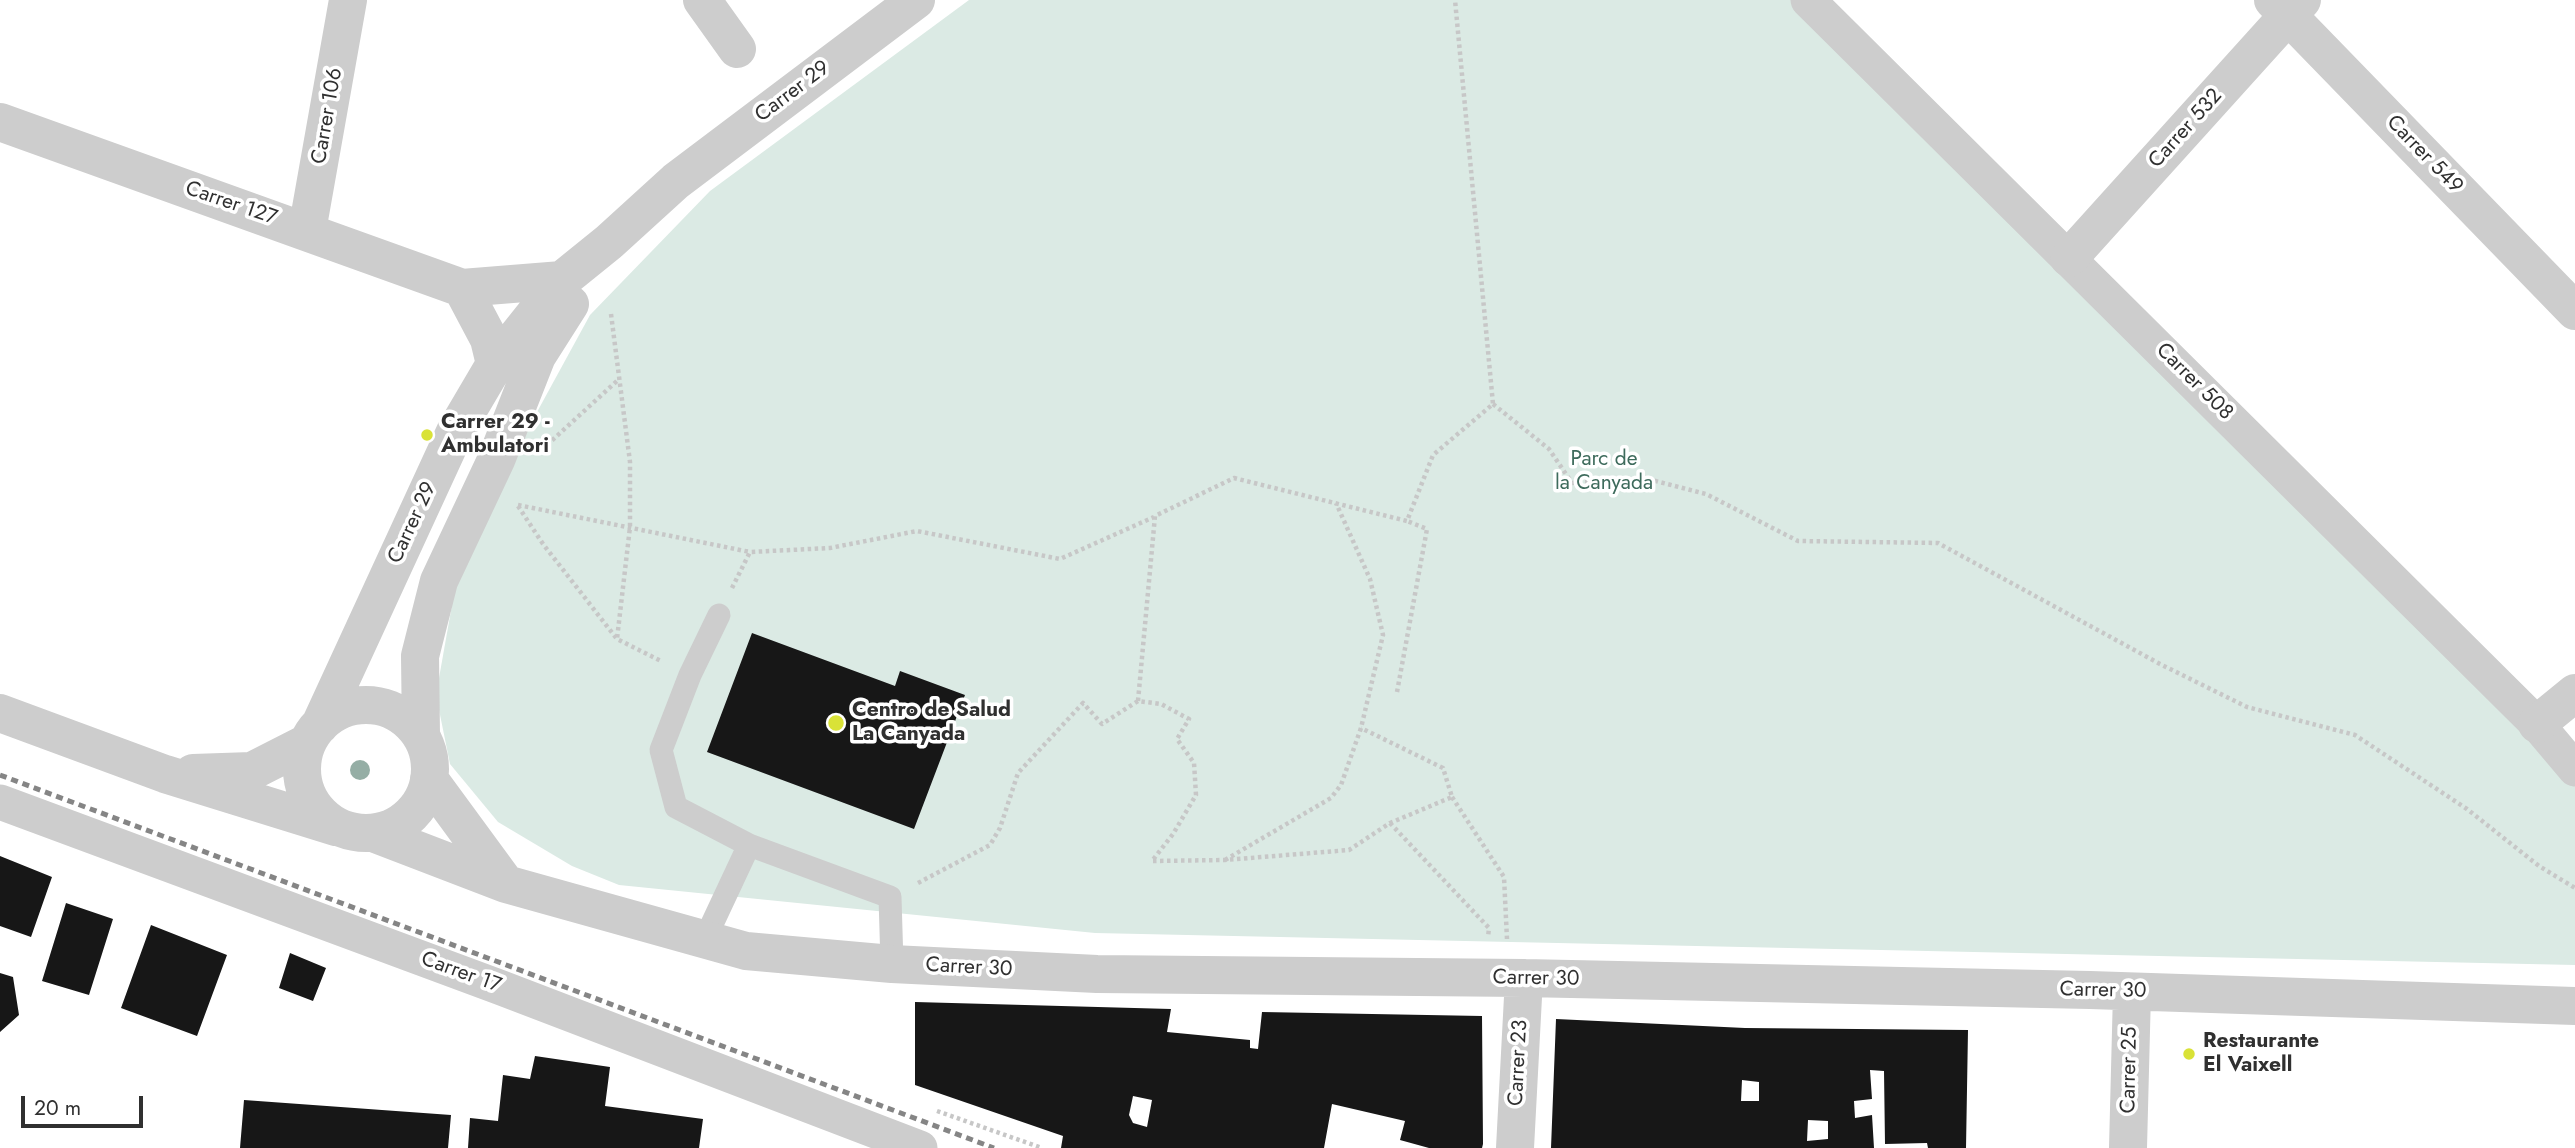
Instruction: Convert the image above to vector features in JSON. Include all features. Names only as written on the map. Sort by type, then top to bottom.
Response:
[{"type":"street","name":"Carrer 106","points":[[307,231],[348,0]]},
{"type":"street","points":[[702,0],[737,49]]},
{"type":"street","name":"Carrer 29","points":[[313,734],[455,432],[495,364],[562,280],[609,242],[676,181],[916,0]]},
{"type":"street","name":"Carrer 508","points":[[1808,0],[2537,724],[2575,769]]},
{"type":"street","name":"Carrer 532","points":[[2069,258],[2288,5]]},
{"type":"street","name":"Carrer 549","points":[[2288,5],[2575,311]]},
{"type":"street","name":"Carrer 127","points":[[0,122],[462,288],[562,280]]},
{"type":"street","name":"Carrer 29","points":[[421,735],[420,656],[439,581],[496,460],[537,356],[609,242]]},
{"type":"street","points":[[462,288],[489,339],[495,364]]},
{"type":"street","points":[[2537,724],[2575,693]]},
{"type":"street","points":[[0,713],[165,774],[361,832],[394,827],[412,813],[424,795],[429,779],[429,756],[421,735],[406,719],[382,707],[359,705],[338,712],[313,734],[252,771],[165,774]]},
{"type":"street","points":[[313,734],[302,764],[304,786],[313,806],[328,822],[361,832]]},
{"type":"street","points":[[429,779],[506,884]]},
{"type":"street","name":"Carrer 17","points":[[0,802],[920,1148]]},
{"type":"street","name":"Carrer 30","points":[[361,832],[506,884],[746,951],[892,964],[1097,974],[1516,964],[2132,992],[2575,1006]]},
{"type":"street","name":"Carrer 23","points":[[1515,1148],[1516,964]]},
{"type":"street","name":"Carrer 25","points":[[2128,1148],[2132,992]]},
{"type":"lane","points":[[719,615],[690,675],[662,750],[676,807],[749,845],[890,897],[892,964]]},
{"type":"lane","points":[[705,939],[749,845]]},
{"type":"path","points":[[1455,0],[1493,404],[1549,449],[1572,483],[1644,478],[1706,494],[1798,541],[1938,542],[2160,664],[2247,707],[2355,735],[2467,809],[2539,866],[2575,888]]},
{"type":"path","points":[[610,308],[630,462],[630,527],[617,639]]},
{"type":"path","points":[[546,446],[619,380]]},
{"type":"path","points":[[1407,521],[1433,455],[1493,404]]},
{"type":"path","points":[[690,675],[617,639],[542,544],[517,505],[750,552],[830,548],[917,531],[1060,559],[1234,478],[1407,521],[1427,529],[1397,692]]},
{"type":"path","points":[[1225,860],[1331,798],[1341,785],[1362,728],[1383,635],[1370,579],[1336,503]]},
{"type":"path","points":[[1138,701],[1155,516]]},
{"type":"path","points":[[719,615],[750,552]]},
{"type":"path","points":[[908,888],[990,845],[1000,828],[1018,773],[1083,703],[1102,724],[1138,701],[1161,704],[1189,719],[1177,739],[1194,763],[1196,795],[1173,834],[1152,861],[1225,860],[1349,850],[1390,823],[1452,797]]},
{"type":"path","points":[[1362,728],[1443,768],[1452,797],[1504,877],[1516,964]]},
{"type":"path","points":[[1390,823],[1489,928],[1487,949]]},
{"type":"path","points":[[931,1109],[1042,1148]]},
{"type":"green space","name":"Parc de la Canyada","points":[[969,0],[1799,0],[2575,781],[2575,965],[1095,933],[619,885],[572,866],[498,822],[450,764],[436,695],[458,571],[525,434],[590,315],[710,191]]},
{"type":"building","name":"Centro de Salud La Canyada","points":[[752,633],[895,686],[900,671],[965,695],[914,829],[707,752]]},
{"type":"building","points":[[0,856],[52,877],[31,937],[0,926]]},
{"type":"building","points":[[66,903],[113,919],[89,995],[42,981]]},
{"type":"building","points":[[151,925],[227,955],[197,1036],[121,1008]]},
{"type":"building","points":[[290,953],[326,968],[313,1001],[279,988]]},
{"type":"building","points":[[0,973],[13,977],[19,1015],[0,1032]]},
{"type":"building","points":[[915,1002],[1171,1009],[1167,1032],[1250,1040],[1250,1048],[1258,1049],[1262,1012],[1482,1016],[1482,1148],[1429,1148],[1400,1140],[1405,1121],[1332,1104],[1324,1148],[1061,1148],[1063,1136],[915,1085]],"holes":[[[1133,1096],[1152,1100],[1147,1127],[1133,1123],[1129,1115]]]},
{"type":"building","points":[[1556,1019],[1745,1028],[1968,1030],[1966,1148],[1928,1148],[1927,1143],[1885,1144],[1884,1071],[1870,1070],[1872,1099],[1854,1101],[1855,1118],[1872,1115],[1874,1148],[1551,1148]],"holes":[[[1742,1080],[1759,1082],[1759,1101],[1741,1101]],[[1808,1120],[1828,1121],[1828,1139],[1807,1141]]]},
{"type":"building","points":[[535,1056],[610,1067],[605,1106],[703,1119],[699,1148],[468,1148],[470,1118],[498,1121],[503,1075],[530,1079]]},
{"type":"building","points":[[244,1100],[451,1115],[448,1148],[240,1148]]},
{"type":"railway","points":[[0,775],[994,1148]]},
{"type":"place","name":"Carrer 29 - Ambulatori","points":[[427,435]]},
{"type":"place","name":"Centro de Salud La Canyada","points":[[836,723]]},
{"type":"place","name":"Restaurante El Vaixell","points":[[2189,1054]]}]
